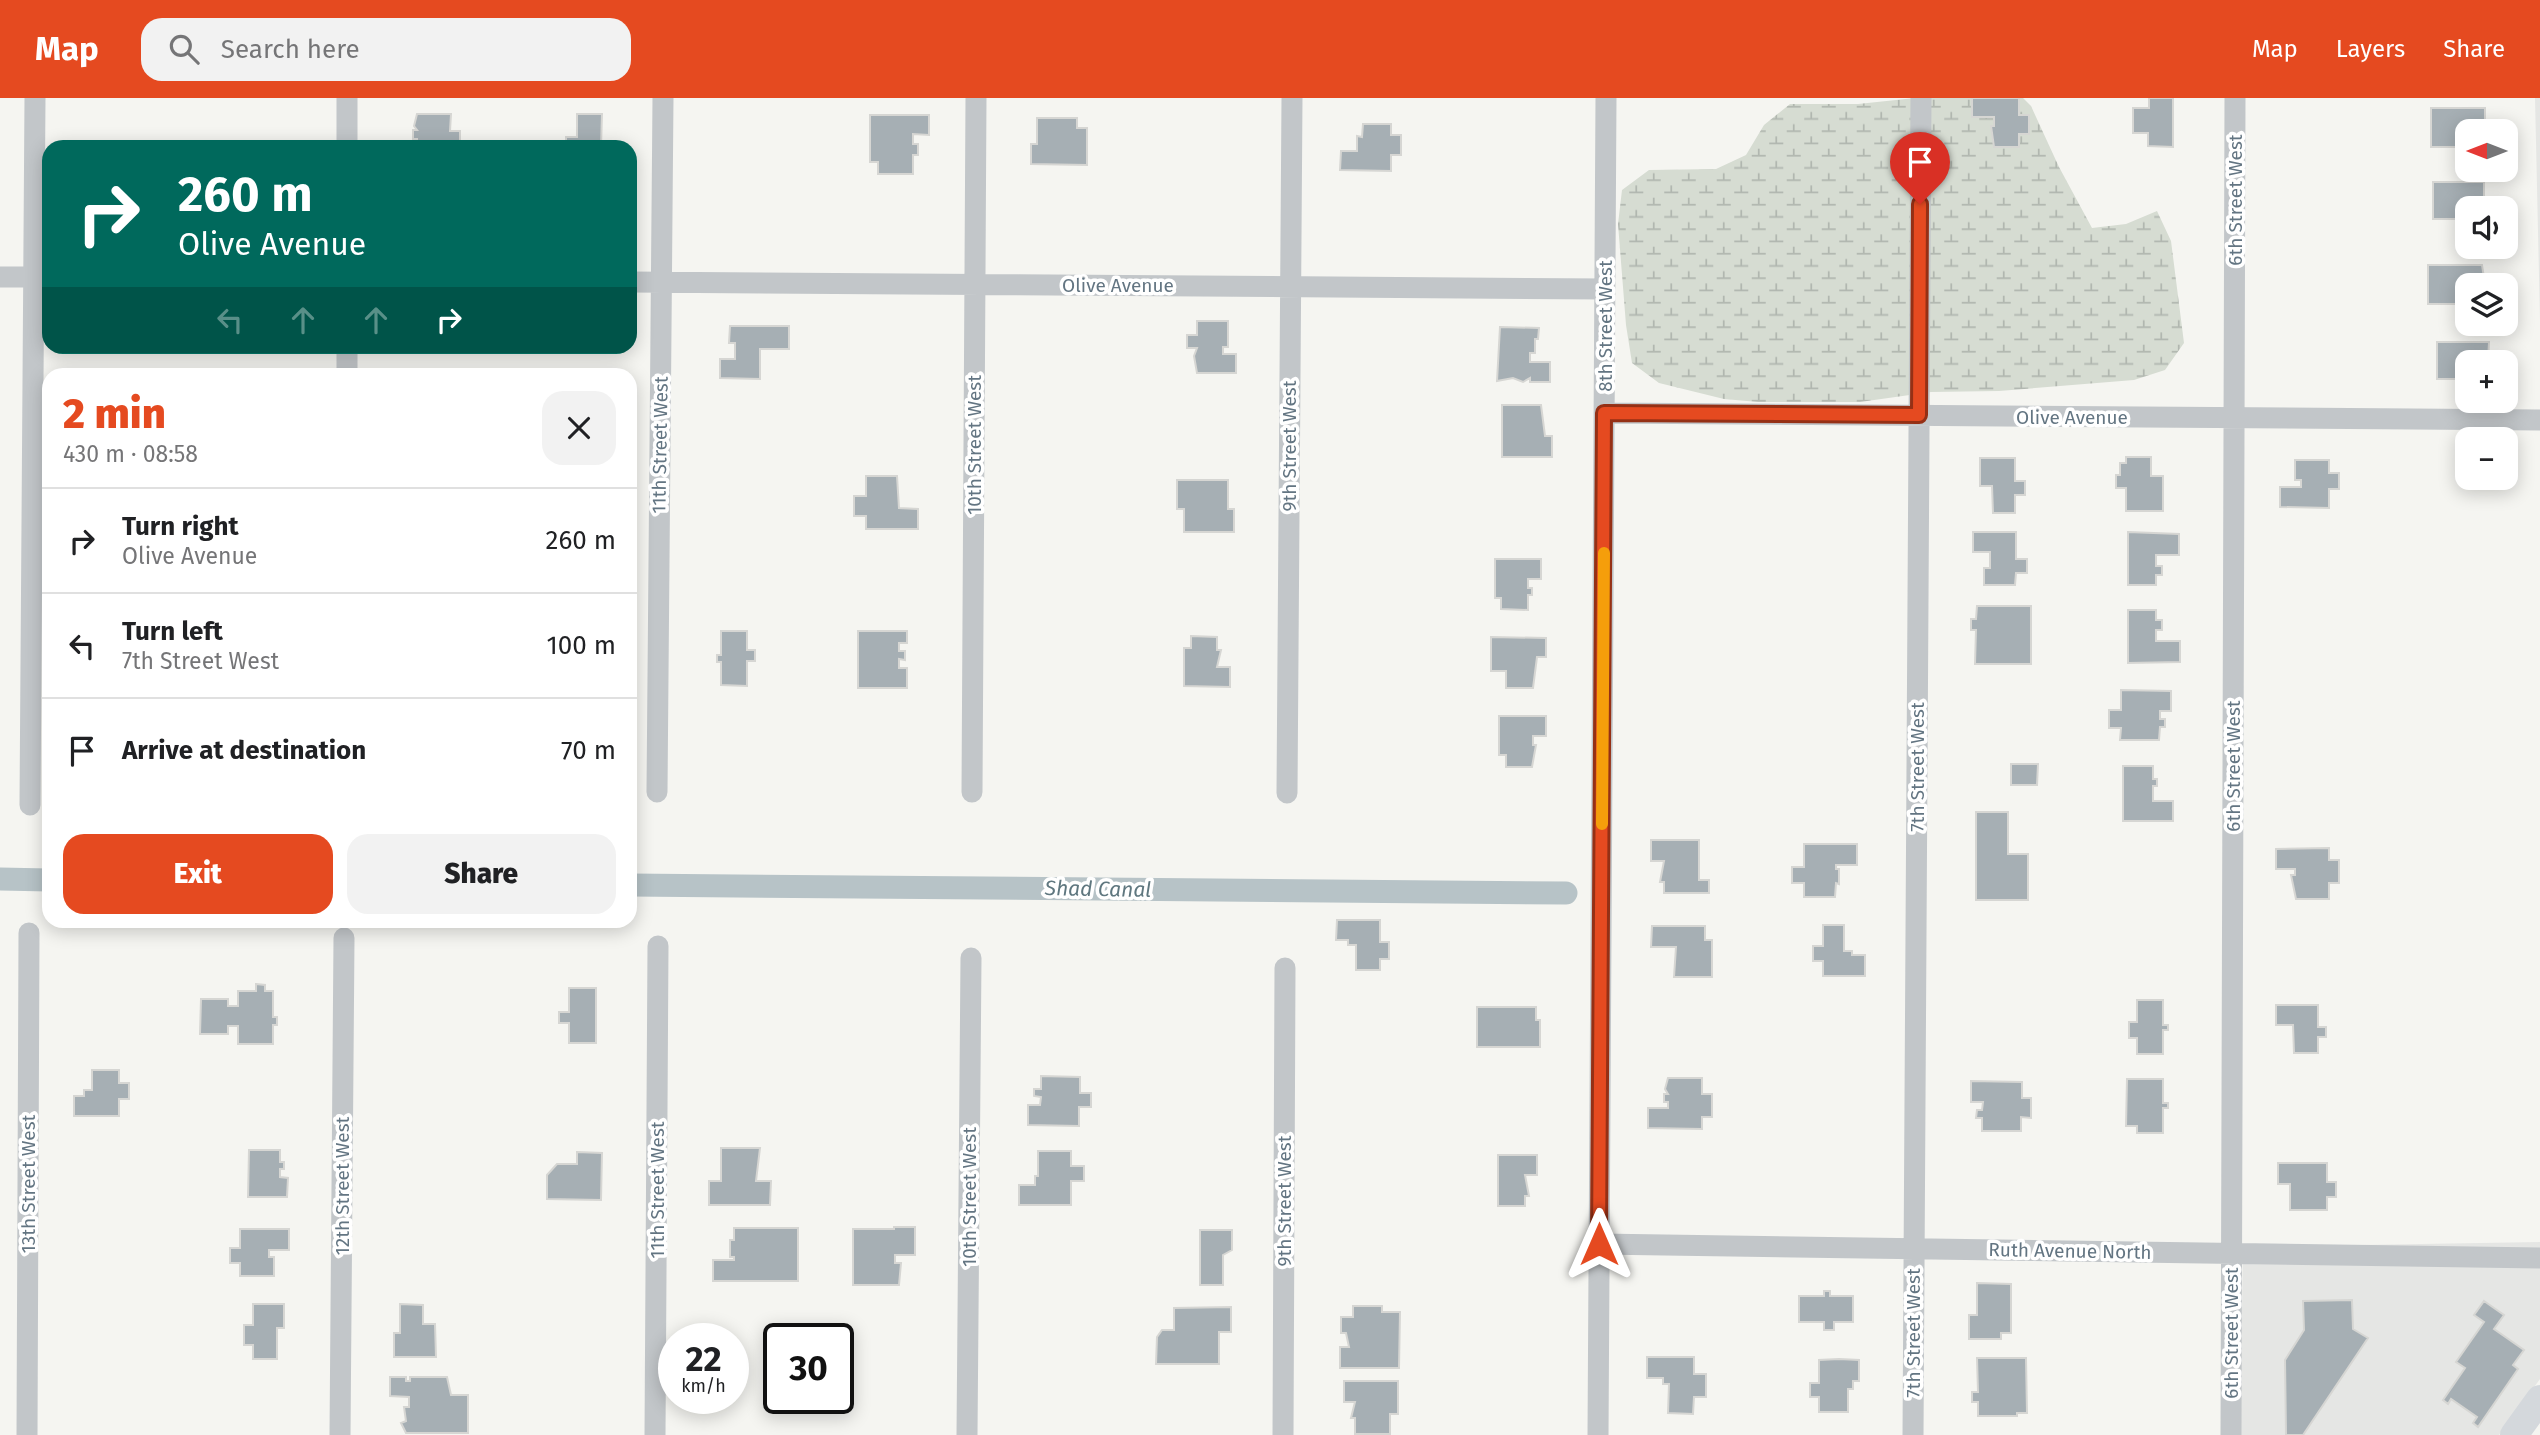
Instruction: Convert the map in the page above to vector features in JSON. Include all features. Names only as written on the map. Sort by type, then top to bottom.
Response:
[{"type":"street","points":[[30,805],[41,277],[34,98]]},
{"type":"street","points":[[347,98],[347,140]]},
{"type":"street","name":"11th Street West","points":[[657,792],[663,98]]},
{"type":"street","name":"10th Street West","points":[[972,792],[976,98]]},
{"type":"street","name":"9th Street West","points":[[1287,793],[1292,98]]},
{"type":"street","name":"8th Street West","points":[[1598,1435],[1606,98]]},
{"type":"street","name":"7th Street West","points":[[1913,1435],[1921,98]]},
{"type":"street","name":"6th Street West","points":[[2231,1435],[2235,98]]},
{"type":"street","points":[[0,277],[41,277]]},
{"type":"street","name":"Olive Avenue","points":[[637,282],[1605,289]]},
{"type":"street","name":"Olive Avenue","points":[[1604,413],[2540,420]]},
{"type":"street","name":"13th Street West","points":[[27,1435],[29,933]]},
{"type":"street","name":"12th Street West","points":[[340,1435],[344,938]]},
{"type":"street","name":"11th Street West","points":[[655,1435],[658,946]]},
{"type":"street","name":"10th Street West","points":[[967,1435],[971,958]]},
{"type":"street","name":"9th Street West","points":[[1283,1435],[1285,968]]},
{"type":"street","name":"Ruth Avenue North","points":[[1599,1244],[2540,1258]]},
{"type":"street","points":[[2514,1435],[2540,1399]]},
{"type":"shaded area","points":[[2535,98],[2540,98],[2540,320]]},
{"type":"shaded area","points":[[2540,1242],[2540,1379],[2499,1435],[2240,1435],[2243,1247]]},
{"type":"green space","points":[[1915,98],[2023,98],[2031,106],[2059,167],[2092,228],[2126,224],[2157,211],[2171,241],[2184,343],[2165,370],[2134,380],[1999,391],[1931,392],[1860,402],[1758,402],[1724,399],[1659,383],[1632,363],[1626,325],[1618,224],[1622,190],[1649,170],[1716,169],[1746,155],[1764,125],[1790,104],[1858,104]]},
{"type":"building","points":[[1972,98],[2019,98],[2019,115],[2029,115],[2029,134],[2019,134],[2019,147],[1994,147],[1991,126],[1994,126],[1994,117],[1972,117]]},
{"type":"building","points":[[2149,98],[2173,98],[2173,147],[2148,146],[2148,133],[2133,133],[2133,108],[2149,108]]},
{"type":"building","points":[[2431,108],[2485,108],[2485,119],[2455,119],[2455,147],[2431,147]]},
{"type":"building","points":[[417,114],[451,114],[450,131],[460,131],[460,140],[413,139],[413,130],[417,130],[414,126]]},
{"type":"building","points":[[577,114],[602,114],[601,140],[566,140],[566,137],[577,137]]},
{"type":"building","points":[[870,115],[929,115],[929,135],[913,134],[913,144],[918,144],[918,155],[913,155],[913,174],[878,174],[878,162],[870,162]]},
{"type":"building","points":[[1037,118],[1077,118],[1077,128],[1087,128],[1087,165],[1031,164],[1031,144],[1037,144]]},
{"type":"building","points":[[1363,124],[1391,124],[1391,135],[1401,135],[1401,155],[1391,155],[1391,171],[1340,170],[1341,151],[1357,151],[1357,136],[1362,137]]},
{"type":"building","points":[[2433,182],[2484,182],[2484,196],[2455,196],[2455,219],[2433,219]]},
{"type":"building","points":[[2428,265],[2482,265],[2483,273],[2455,273],[2455,304],[2428,304]]},
{"type":"building","points":[[1197,321],[1228,321],[1228,347],[1223,347],[1223,354],[1236,354],[1236,373],[1197,373],[1194,356],[1197,348],[1187,348],[1187,335],[1197,335]]},
{"type":"building","points":[[730,326],[789,326],[789,349],[760,349],[760,379],[720,378],[720,359],[735,359],[735,343],[729,343]]},
{"type":"building","points":[[1500,327],[1539,328],[1538,339],[1535,339],[1535,353],[1530,353],[1530,362],[1550,362],[1550,382],[1530,382],[1530,378],[1523,382],[1513,378],[1497,381]]},
{"type":"building","points":[[2437,342],[2489,342],[2489,350],[2455,350],[2455,379],[2437,379]]},
{"type":"building","points":[[1502,405],[1541,405],[1545,436],[1552,436],[1552,457],[1502,457]]},
{"type":"building","points":[[2126,457],[2151,457],[2151,476],[2163,476],[2163,511],[2126,511],[2126,488],[2116,488],[2116,475],[2120,475],[2120,463],[2126,463]]},
{"type":"building","points":[[1980,458],[2015,458],[2015,481],[2025,481],[2025,495],[2015,495],[2015,513],[1993,513],[1992,486],[1980,486]]},
{"type":"building","points":[[2295,460],[2329,460],[2329,473],[2339,473],[2339,489],[2329,489],[2329,508],[2280,507],[2280,487],[2301,487],[2301,480],[2295,480]]},
{"type":"building","points":[[866,476],[897,476],[899,508],[918,509],[918,529],[866,529],[866,516],[854,516],[854,496],[866,496]]},
{"type":"building","points":[[1177,480],[1228,480],[1228,509],[1234,509],[1234,532],[1184,532],[1184,509],[1177,509]]},
{"type":"building","points":[[1973,532],[2016,532],[2016,559],[2027,559],[2027,573],[2016,573],[2015,585],[1984,585],[1984,568],[1990,568],[1990,552],[1973,552]]},
{"type":"building","points":[[2128,532],[2179,534],[2179,555],[2156,555],[2156,566],[2162,566],[2162,575],[2156,575],[2156,585],[2128,585]]},
{"type":"building","points":[[1495,559],[1541,559],[1541,579],[1528,579],[1528,588],[1532,588],[1532,595],[1528,595],[1528,610],[1501,609],[1501,598],[1495,598]]},
{"type":"building","points":[[1977,606],[2031,606],[2031,664],[1975,664],[1976,630],[1971,630],[1971,619],[1976,619]]},
{"type":"building","points":[[2128,610],[2156,610],[2156,620],[2162,620],[2162,630],[2156,630],[2156,641],[2180,641],[2180,662],[2128,663]]},
{"type":"building","points":[[721,631],[747,631],[747,650],[755,650],[755,661],[747,661],[747,686],[721,685],[721,662],[717,662],[717,655],[721,655]]},
{"type":"building","points":[[858,631],[907,631],[907,643],[899,643],[899,651],[905,651],[905,660],[899,659],[899,668],[907,668],[907,688],[858,688]]},
{"type":"building","points":[[1191,636],[1217,637],[1217,650],[1221,650],[1217,667],[1230,667],[1230,687],[1184,686],[1184,648],[1191,648]]},
{"type":"building","points":[[1491,637],[1546,638],[1546,657],[1537,657],[1533,688],[1506,688],[1506,671],[1491,671]]},
{"type":"building","points":[[2121,690],[2171,691],[2171,711],[2160,711],[2160,719],[2165,719],[2165,727],[2160,727],[2159,740],[2120,740],[2121,728],[2109,728],[2109,710],[2121,710]]},
{"type":"building","points":[[1499,716],[1546,716],[1546,736],[1533,736],[1533,745],[1536,745],[1532,767],[1506,767],[1506,755],[1499,755]]},
{"type":"building","points":[[2011,764],[2038,764],[2037,785],[2011,785]]},
{"type":"building","points":[[2123,766],[2153,766],[2153,779],[2157,779],[2157,786],[2153,786],[2153,801],[2173,801],[2173,821],[2123,821]]},
{"type":"building","points":[[1976,812],[2008,812],[2008,854],[2028,854],[2028,900],[1976,900]]},
{"type":"building","points":[[1651,840],[1699,840],[1699,880],[1709,880],[1709,893],[1664,893],[1664,882],[1660,882],[1664,861],[1651,861]]},
{"type":"building","points":[[1804,844],[1857,844],[1857,865],[1836,865],[1836,869],[1839,869],[1839,884],[1836,883],[1835,897],[1804,897],[1804,883],[1792,883],[1792,867],[1804,867]]},
{"type":"building","points":[[2329,848],[2329,860],[2339,860],[2339,883],[2329,883],[2329,899],[2296,899],[2291,875],[2295,875],[2295,869],[2276,869],[2276,849]]},
{"type":"building","points":[[1337,920],[1380,920],[1380,942],[1389,942],[1389,959],[1380,959],[1380,970],[1356,970],[1356,945],[1348,945],[1348,940],[1336,940]]},
{"type":"building","points":[[1823,925],[1844,925],[1844,951],[1852,951],[1852,955],[1865,955],[1865,976],[1823,976],[1823,961],[1813,961],[1813,946],[1823,946]]},
{"type":"building","points":[[1652,926],[1705,926],[1705,940],[1712,940],[1712,977],[1674,977],[1676,947],[1651,947]]},
{"type":"building","points":[[256,984],[265,985],[265,991],[273,991],[273,1017],[277,1017],[277,1025],[273,1025],[273,1044],[238,1044],[238,1026],[228,1026],[228,1034],[200,1034],[201,999],[228,999],[228,1006],[238,1006],[238,991],[256,991]]},
{"type":"building","points":[[569,988],[596,988],[596,1043],[569,1043],[569,1023],[559,1023],[559,1012],[569,1012]]},
{"type":"building","points":[[2137,1000],[2163,1000],[2163,1025],[2168,1025],[2168,1030],[2163,1030],[2163,1054],[2137,1054],[2137,1038],[2129,1038],[2129,1022],[2137,1022]]},
{"type":"building","points":[[2276,1005],[2318,1005],[2318,1027],[2326,1027],[2326,1037],[2318,1037],[2318,1053],[2294,1053],[2293,1025],[2276,1025]]},
{"type":"building","points":[[1477,1007],[1536,1007],[1536,1020],[1540,1020],[1540,1047],[1477,1047]]},
{"type":"building","points":[[92,1070],[119,1070],[119,1083],[129,1083],[129,1099],[119,1099],[119,1116],[74,1116],[74,1096],[84,1096],[84,1090],[92,1090]]},
{"type":"building","points":[[1041,1076],[1080,1077],[1080,1093],[1091,1093],[1091,1107],[1079,1107],[1079,1126],[1028,1125],[1028,1105],[1040,1105],[1041,1097],[1034,1096],[1034,1089],[1041,1089]]},
{"type":"building","points":[[1668,1078],[1702,1078],[1702,1094],[1712,1094],[1712,1117],[1702,1117],[1702,1129],[1648,1128],[1648,1108],[1668,1108],[1668,1102],[1664,1102],[1664,1094],[1668,1094],[1665,1089]]},
{"type":"building","points":[[2127,1079],[2163,1079],[2163,1103],[2168,1103],[2168,1108],[2163,1108],[2163,1133],[2137,1133],[2137,1126],[2126,1126]]},
{"type":"building","points":[[1971,1081],[2022,1082],[2022,1098],[2031,1098],[2031,1118],[2021,1117],[2021,1131],[1982,1131],[1982,1118],[1976,1118],[1977,1110],[1982,1110],[1983,1102],[1971,1102]]},
{"type":"building","points":[[721,1148],[760,1148],[756,1181],[771,1181],[770,1205],[709,1205],[709,1181],[721,1181]]},
{"type":"building","points":[[249,1150],[280,1150],[280,1162],[284,1162],[284,1169],[280,1169],[280,1177],[288,1178],[287,1197],[248,1197]]},
{"type":"building","points":[[1038,1151],[1071,1151],[1071,1166],[1084,1166],[1084,1181],[1071,1181],[1071,1205],[1019,1205],[1019,1185],[1035,1185],[1035,1176],[1038,1176]]},
{"type":"building","points":[[577,1152],[602,1153],[601,1200],[547,1199],[547,1175],[557,1164],[577,1164]]},
{"type":"building","points":[[1498,1155],[1537,1155],[1537,1175],[1525,1175],[1529,1196],[1525,1196],[1525,1206],[1498,1206]]},
{"type":"building","points":[[2278,1163],[2327,1163],[2327,1182],[2336,1182],[2336,1197],[2327,1197],[2327,1210],[2290,1210],[2290,1184],[2278,1184]]},
{"type":"building","points":[[915,1227],[915,1255],[895,1255],[895,1263],[901,1263],[899,1285],[853,1285],[853,1229]]},
{"type":"building","points":[[734,1228],[798,1228],[798,1281],[713,1281],[713,1260],[734,1260],[734,1257],[730,1257],[730,1240],[734,1240]]},
{"type":"building","points":[[240,1229],[289,1229],[289,1250],[269,1250],[269,1257],[274,1257],[274,1276],[240,1276],[240,1263],[230,1263],[230,1248],[240,1248]]},
{"type":"building","points":[[1200,1230],[1232,1230],[1232,1250],[1223,1255],[1223,1285],[1200,1285]]},
{"type":"building","points":[[1977,1283],[2011,1284],[2011,1333],[2001,1333],[2001,1339],[1969,1339],[1969,1315],[1977,1315]]},
{"type":"building","points":[[1824,1291],[1830,1291],[1830,1296],[1853,1296],[1853,1322],[1834,1322],[1834,1330],[1824,1330],[1824,1322],[1799,1322],[1799,1296],[1824,1296]]},
{"type":"building","points":[[2352,1300],[2353,1329],[2368,1338],[2303,1435],[2286,1435],[2285,1360],[2304,1330],[2303,1301]]},
{"type":"building","points":[[2484,1301],[2504,1315],[2494,1329],[2524,1350],[2513,1365],[2518,1369],[2478,1427],[2473,1423],[2477,1417],[2451,1399],[2448,1404],[2443,1400],[2465,1368],[2456,1362],[2484,1322],[2474,1315]]},
{"type":"building","points":[[253,1304],[284,1304],[284,1328],[277,1328],[277,1359],[253,1359],[253,1345],[244,1345],[244,1325],[253,1325]]},
{"type":"building","points":[[400,1304],[423,1305],[423,1324],[435,1324],[436,1357],[394,1357],[394,1333],[400,1333]]},
{"type":"building","points":[[1353,1306],[1382,1306],[1382,1312],[1400,1312],[1399,1368],[1340,1368],[1340,1347],[1349,1347],[1346,1333],[1341,1333],[1341,1317],[1353,1317]]},
{"type":"building","points":[[1231,1307],[1231,1332],[1219,1332],[1219,1364],[1156,1364],[1157,1337],[1162,1330],[1174,1330],[1174,1308]]},
{"type":"building","points":[[1647,1357],[1694,1357],[1694,1374],[1706,1374],[1706,1397],[1694,1397],[1693,1414],[1668,1413],[1669,1384],[1663,1384],[1663,1378],[1647,1378]]},
{"type":"building","points":[[1977,1358],[2026,1358],[2027,1413],[2017,1413],[2017,1416],[1978,1416],[1978,1402],[1972,1402],[1972,1392],[1978,1392]]},
{"type":"building","points":[[1819,1360],[1859,1360],[1859,1381],[1853,1381],[1853,1389],[1848,1389],[1848,1412],[1819,1412],[1819,1397],[1810,1397],[1810,1383],[1819,1383]]},
{"type":"building","points":[[390,1377],[406,1377],[406,1381],[410,1381],[410,1377],[447,1377],[451,1395],[468,1395],[468,1433],[406,1433],[401,1423],[406,1421],[404,1407],[409,1407],[409,1397],[390,1396]]},
{"type":"building","points":[[1344,1381],[1398,1381],[1398,1414],[1390,1414],[1390,1434],[1355,1434],[1355,1418],[1351,1418],[1355,1402],[1344,1402]]},
{"type":"waterway","name":"Shad Canal","points":[[0,879],[42,880]]},
{"type":"waterway","name":"Shad Canal","points":[[637,885],[1566,893]]},
{"type":"slow traffic","points":[[1602,824],[1604,553]]},
{"type":"route","points":[[1599,1244],[1604,413],[1919,415],[1920,204]]}]
